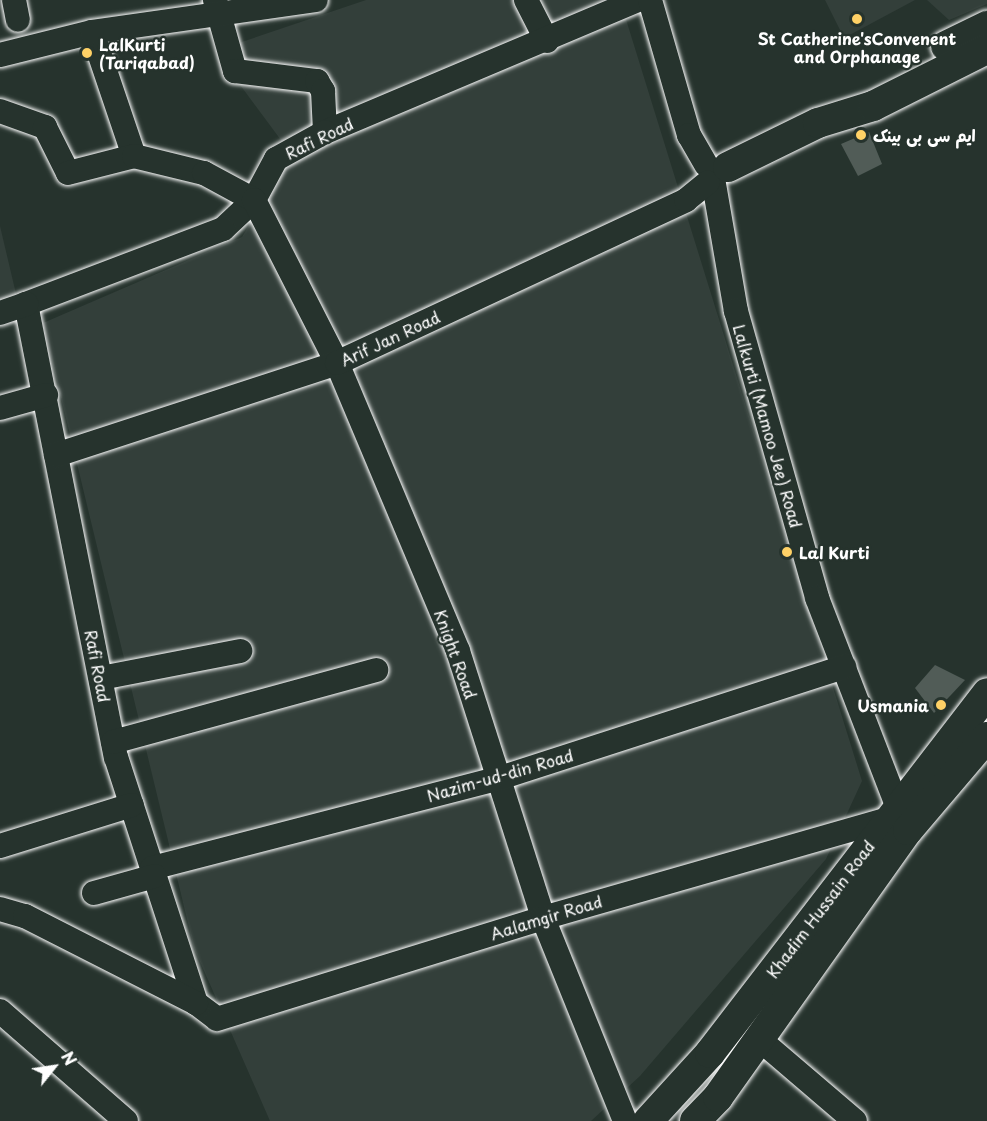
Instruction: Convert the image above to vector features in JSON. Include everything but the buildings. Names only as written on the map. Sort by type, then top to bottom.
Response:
[{"type":"main road","points":[[818,123],[864,88],[987,26]]},
{"type":"main road","points":[[714,174],[818,123],[873,106],[987,49]]},
{"type":"main road","name":"Khadim Hussain Road","points":[[695,1121],[759,1039],[898,819],[987,693]]},
{"type":"main road","name":"Khadim Hussain Road","points":[[648,1121],[710,1053],[898,819],[987,737]]},
{"type":"street","points":[[0,55],[92,32],[215,6],[316,0]]},
{"type":"street","points":[[526,0],[547,41]]},
{"type":"street","name":"Rafi Road","points":[[0,313],[223,229],[254,200],[276,159],[325,132],[547,41],[638,0]]},
{"type":"street","name":"Lalkurti (Mamoo Jee) Road","points":[[650,0],[689,135],[714,174],[736,311],[817,598],[898,819]]},
{"type":"street","points":[[215,6],[235,71],[321,85],[325,132]]},
{"type":"street","points":[[92,32],[134,156]]},
{"type":"street","points":[[0,111],[45,127],[68,173],[134,156],[204,173],[254,200]]},
{"type":"street","name":"Arif Jan Road","points":[[56,455],[337,363],[686,200],[714,174]]},
{"type":"street","name":"Knight Road","points":[[254,200],[337,363],[458,651],[543,918],[625,1121]]},
{"type":"street","name":"Rafi Road","points":[[26,304],[46,395],[113,742],[201,1010]]},
{"type":"street","points":[[0,408],[46,395]]},
{"type":"street","points":[[100,678],[240,651]]},
{"type":"street","name":"Nazim-ud-din Road","points":[[94,893],[154,872],[497,779],[843,667]]},
{"type":"street","points":[[113,742],[376,670]]},
{"type":"street","points":[[0,846],[132,805]]},
{"type":"street","name":"Aalamgir Road","points":[[201,1010],[217,1019],[543,918],[898,819]]},
{"type":"street","points":[[0,909],[25,916],[201,1010]]},
{"type":"street","points":[[0,1011],[126,1121]]},
{"type":"street","points":[[759,1039],[855,1121]]},
{"type":"shaded area","points":[[366,0],[620,0],[862,781],[826,859],[640,1076],[591,1121],[270,1121],[194,948],[43,323],[242,237],[292,155],[215,51]]},
{"type":"shaded area","name":"St Catherine'sConvenent and Orphanage","points":[[825,0],[915,0],[844,38]]},
{"type":"shaded area","name":"St Catherine'sConvenent and Orphanage","points":[[927,0],[987,0],[987,4],[949,20]]},
{"type":"shaded area","points":[[0,226],[17,298],[0,303]]},
{"type":"place","name":"St Catherine'sConvenent and Orphanage","points":[[857,19]]},
{"type":"place","name":"LalKurti (Tariqabad)","points":[[87,53]]},
{"type":"place","name":"ایم سی بی بینک","points":[[861,135]]},
{"type":"place","name":"Lal Kurti","points":[[787,552]]},
{"type":"place","name":"Usmania","points":[[941,705]]}]
